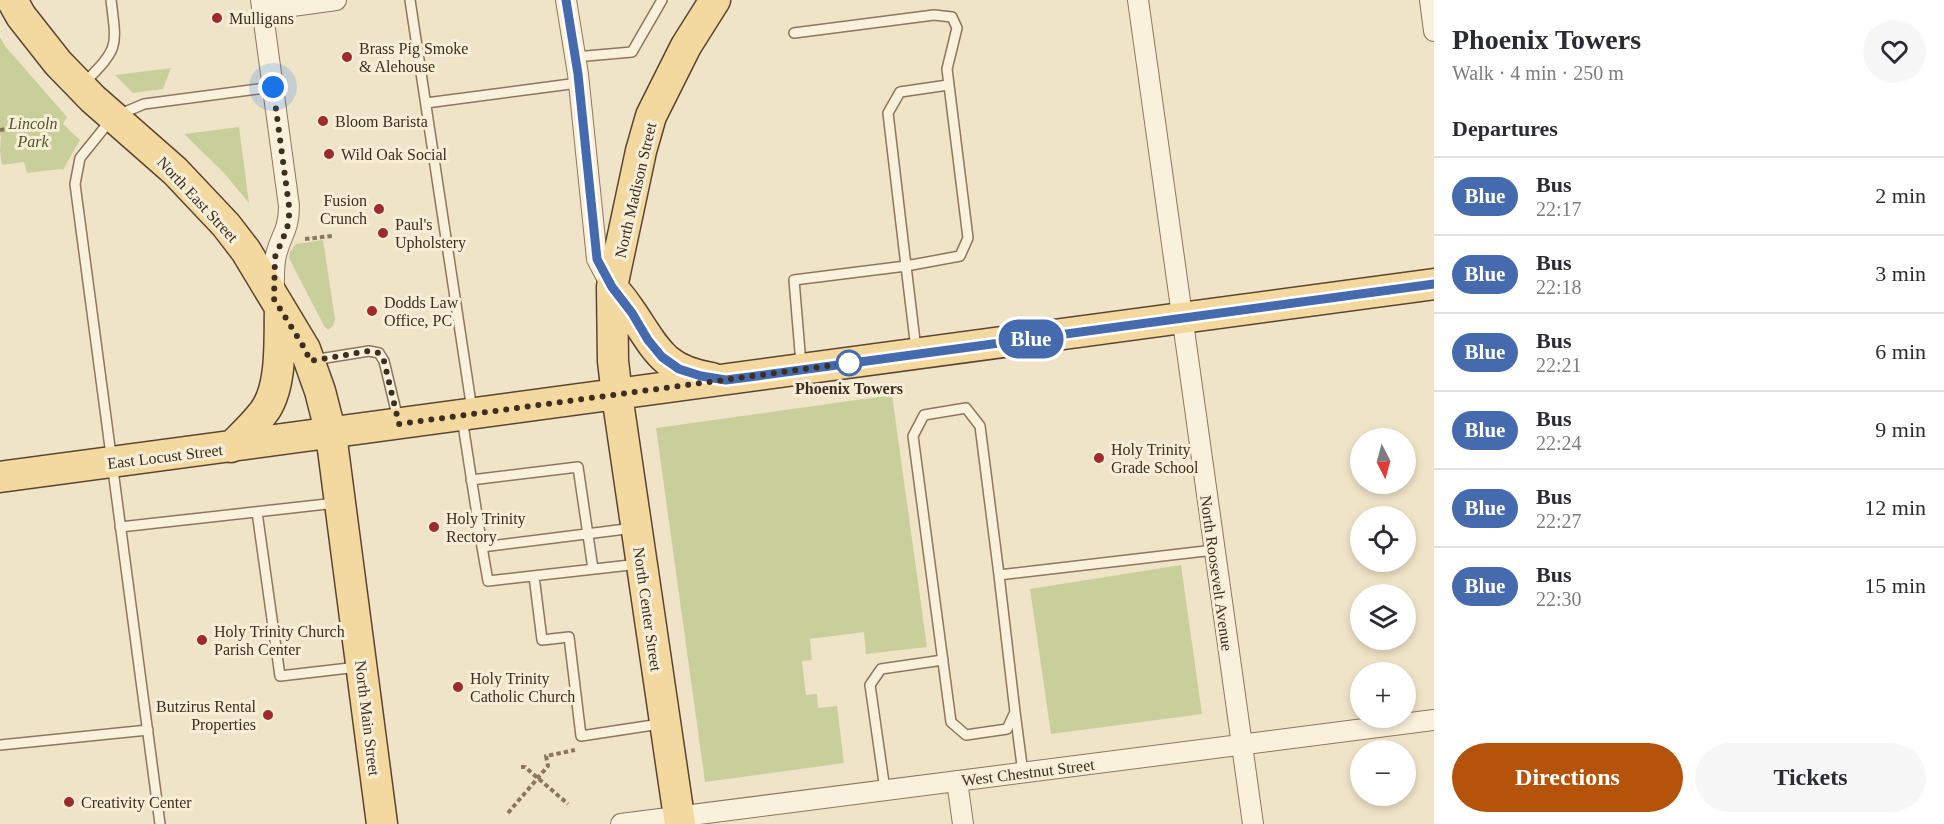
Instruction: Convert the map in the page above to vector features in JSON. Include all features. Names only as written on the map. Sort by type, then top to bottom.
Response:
[{"type":"main road","name":"North East Street","points":[[12,0],[58,63],[113,117],[175,171],[226,225],[246,251],[305,349],[320,391],[331,434]]},
{"type":"main road","name":"North Madison Street","points":[[617,395],[613,362],[612,287],[641,151],[651,116],[686,46],[715,0]]},
{"type":"main road","name":"East Locust Street","points":[[0,477],[1434,284]]},
{"type":"main road","points":[[612,287],[662,357],[679,369],[701,376],[726,380]]},
{"type":"main road","points":[[231,447],[263,413],[272,397],[278,369],[277,304]]},
{"type":"main road","name":"North Center Street","points":[[617,395],[679,820]]},
{"type":"main road","name":"North Main Street","points":[[331,434],[381,824]]},
{"type":"street","points":[[277,304],[275,257],[287,229],[289,212],[262,5],[336,0]]},
{"type":"street","points":[[566,0],[575,57],[597,259],[612,287]]},
{"type":"street","name":"North Roosevelt Avenue","points":[[1138,0],[1253,824]]},
{"type":"street","points":[[1430,0],[1434,31]]},
{"type":"street","name":"West Chestnut Street","points":[[621,824],[679,820],[885,790],[1434,720]]},
{"type":"street","points":[[957,781],[963,824]]},
{"type":"lane","points":[[81,87],[108,59],[114,48],[116,36],[111,0]]},
{"type":"lane","points":[[410,0],[426,103],[467,415],[471,480],[488,581],[642,564]]},
{"type":"lane","points":[[575,57],[632,52],[662,0]]},
{"type":"lane","points":[[794,33],[934,15],[952,17],[957,28],[947,69],[948,85],[968,238],[960,256],[906,266],[794,280],[802,370]]},
{"type":"lane","points":[[426,103],[578,83]]},
{"type":"lane","points":[[917,354],[888,113],[900,93],[948,85]]},
{"type":"lane","points":[[160,824],[75,184],[80,158],[113,117],[144,104],[273,87]]},
{"type":"lane","points":[[310,361],[369,351],[379,353],[384,361],[399,424]]},
{"type":"lane","points":[[1015,712],[1007,729],[966,735],[951,722],[913,436],[924,414],[966,408],[980,426],[1023,772]]},
{"type":"lane","points":[[471,480],[578,467],[594,569]]},
{"type":"lane","points":[[120,527],[340,503]]},
{"type":"lane","points":[[257,512],[280,676],[361,666]]},
{"type":"lane","points":[[482,547],[636,528]]},
{"type":"lane","points":[[999,575],[1214,550]]},
{"type":"lane","points":[[534,576],[542,640],[568,638],[581,736],[665,724]]},
{"type":"lane","points":[[885,790],[870,685],[881,669],[943,660]]},
{"type":"lane","points":[[0,745],[148,730]]},
{"type":"path","points":[[0,130],[55,122]]},
{"type":"path","points":[[508,813],[548,766],[546,756],[575,751],[581,736]]},
{"type":"path","points":[[521,767],[525,767],[568,804]]},
{"type":"green space","name":"Lincoln Park","points":[[0,37],[5,46],[67,117],[63,124],[80,140],[63,170],[27,173],[24,162],[2,165]]},
{"type":"green space","points":[[171,68],[163,89],[133,93],[115,75]]},
{"type":"green space","points":[[239,127],[249,203],[223,172],[184,134]]},
{"type":"green space","points":[[323,240],[335,319],[333,326],[328,330],[289,258],[296,244]]},
{"type":"green space","points":[[892,395],[927,647],[866,654],[864,632],[810,639],[812,660],[802,661],[806,695],[817,694],[818,708],[837,706],[844,763],[705,782],[656,428]]},
{"type":"green space","points":[[1181,565],[1202,714],[1051,734],[1030,589]]},
{"type":"bus line","name":"Blue","points":[[566,0],[578,74],[597,259],[612,287],[632,313],[648,340],[662,357],[679,369],[701,376],[726,380],[1434,284]]},
{"type":"place","name":"Mulligans","points":[[217,18]]},
{"type":"place","name":"Brass Pig Smoke & Alehouse","points":[[347,57]]},
{"type":"place","name":"Bloom Barista","points":[[323,121]]},
{"type":"place","name":"Wild Oak Social","points":[[329,154]]},
{"type":"place","name":"Fusion Crunch","points":[[379,209]]},
{"type":"place","name":"Paul's Upholstery","points":[[383,233]]},
{"type":"place","name":"Dodds Law Office, PC","points":[[372,311]]},
{"type":"place","name":"Phoenix Towers","points":[[849,363]]},
{"type":"place","name":"Holy Trinity Grade School","points":[[1099,458]]},
{"type":"place","name":"Holy Trinity Rectory","points":[[434,527]]},
{"type":"place","name":"Holy Trinity Church Parish Center","points":[[202,640]]},
{"type":"place","name":"Holy Trinity Catholic Church","points":[[458,687]]},
{"type":"place","name":"Butzirus Rental Properties","points":[[268,715]]},
{"type":"place","name":"Creativity Center","points":[[69,802]]},
{"type":"route","points":[[273,87],[289,206],[287,229],[275,257],[274,299],[310,361],[369,351],[379,353],[384,361],[399,424],[849,363]]}]
